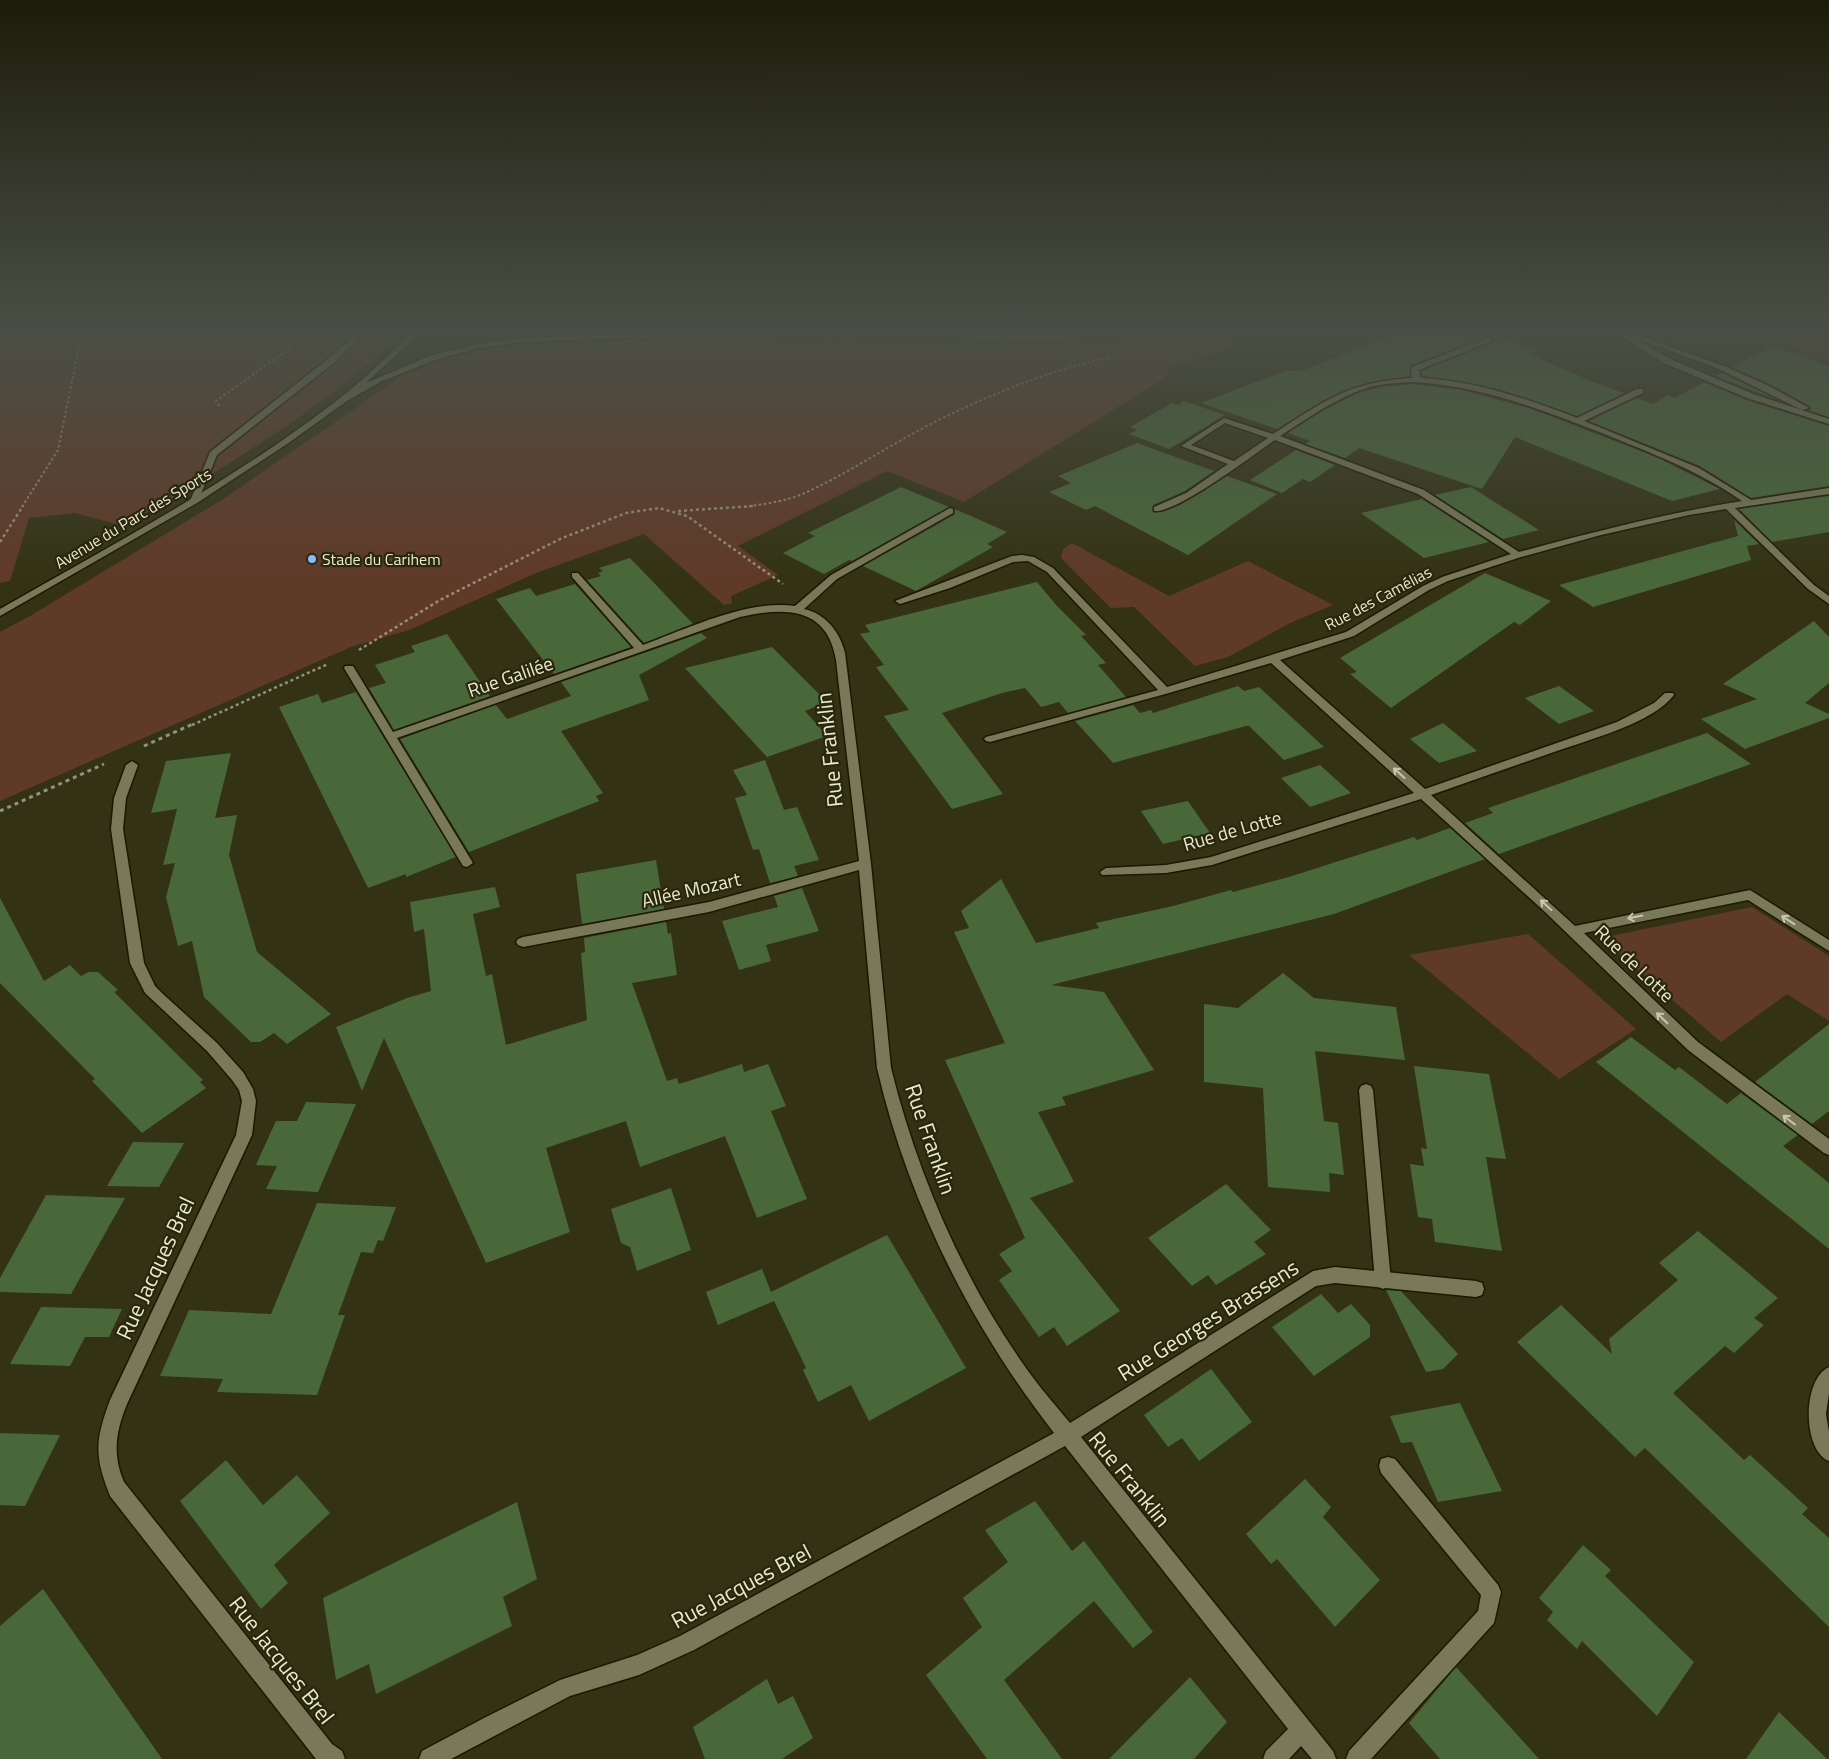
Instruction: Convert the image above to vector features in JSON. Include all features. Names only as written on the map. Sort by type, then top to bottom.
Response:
[{"type":"street","points":[[194,501],[213,454],[264,414]]},
{"type":"street","name":"Avenue du Parc des Sports","points":[[0,613],[194,501],[323,414]]},
{"type":"street","points":[[1157,509],[1189,495],[1274,437],[1311,414]]},
{"type":"street","points":[[1558,414],[1705,473],[1724,484],[1748,502]]},
{"type":"street","points":[[1577,421],[1592,414]]},
{"type":"street","points":[[1805,414],[1829,422]]},
{"type":"street","points":[[1815,414],[1829,422]]},
{"type":"street","points":[[1235,464],[1185,446],[1224,420],[1421,492],[1518,555]]},
{"type":"street","name":"Rue des Camélias","points":[[990,739],[1273,660],[1350,634],[1426,588],[1445,579],[1518,555],[1640,523],[1727,505],[1829,490]]},
{"type":"street","points":[[1727,505],[1811,587],[1829,601]]},
{"type":"street","points":[[798,609],[834,577],[950,511]]},
{"type":"street","points":[[900,601],[939,590],[1002,562],[1017,558],[1030,559],[1050,570],[1165,691]]},
{"type":"street","points":[[575,575],[642,649]]},
{"type":"street","name":"Rue Galilée","points":[[391,736],[737,615],[777,607],[798,609]]},
{"type":"street","name":"Rue Franklin","points":[[798,609],[816,617],[827,627],[836,640],[840,653],[865,864],[884,1068],[902,1136],[945,1244],[991,1328],[1027,1384],[1066,1436],[1325,1759]]},
{"type":"street","name":"Rue de Lotte","points":[[1273,660],[1543,902],[1693,1046],[1829,1148]]},
{"type":"street","points":[[349,668],[467,863]]},
{"type":"street","name":"Rue de Lotte","points":[[1106,872],[1166,869],[1212,861],[1423,794],[1621,724],[1642,715],[1669,695]]},
{"type":"street","name":"Rue Jacques Brel","points":[[132,765],[120,798],[118,829],[137,963],[150,989],[158,999],[235,1070],[245,1085],[250,1100],[244,1135],[109,1424],[105,1445],[108,1469],[123,1497],[324,1752],[334,1759]]},
{"type":"street","name":"Allée Mozart","points":[[523,942],[709,907],[865,864]]},
{"type":"street","points":[[1572,931],[1750,895],[1829,946]]},
{"type":"street","points":[[1366,1090],[1383,1280]]},
{"type":"street","name":"Rue Georges Brassens","points":[[1066,1436],[1313,1279],[1335,1275],[1476,1289]]},
{"type":"street","points":[[1829,1376],[1821,1388],[1815,1412],[1823,1441],[1829,1452]]},
{"type":"street","name":"Rue Jacques Brel","points":[[430,1759],[491,1725],[567,1687],[639,1665],[687,1643],[1066,1436]]},
{"type":"street","points":[[1358,1759],[1488,1616],[1491,1592],[1388,1466]]},
{"type":"street","points":[[1274,1759],[1301,1730]]},
{"type":"path","points":[[0,542],[58,450],[65,414]]},
{"type":"path","points":[[675,512],[742,509],[782,502],[806,493],[952,414]]},
{"type":"path","points":[[355,652],[440,600],[560,538],[626,513],[660,508],[687,516],[807,601]]},
{"type":"path","points":[[138,749],[328,664]]},
{"type":"path","points":[[0,811],[112,761]]},
{"type":"shaded area","points":[[0,414],[303,414],[226,465],[124,526],[75,513],[29,518],[10,581],[0,583]]},
{"type":"shaded area","name":"Stade du Carihem","points":[[347,414],[1106,414],[964,502],[887,471],[738,546],[778,575],[731,596],[732,603],[724,605],[644,534],[536,573],[409,630],[351,647],[0,801],[0,632],[30,616],[223,499]]},
{"type":"shaded area","points":[[1072,543],[1169,596],[1248,561],[1333,605],[1290,623],[1228,657],[1195,666],[1134,607],[1111,608],[1061,558],[1063,549]]},
{"type":"shaded area","points":[[1752,907],[1829,956],[1829,1021],[1787,994],[1721,1042],[1601,938]]},
{"type":"shaded area","points":[[1528,934],[1636,1029],[1559,1079],[1409,955]]},
{"type":"building","points":[[1153,414],[1225,415],[1169,449],[1129,434],[1137,430],[1130,427]]},
{"type":"building","points":[[1233,414],[1302,414],[1277,429]]},
{"type":"building","points":[[1318,414],[1545,414],[1656,457],[1720,489],[1672,501],[1515,437],[1482,489],[1359,448],[1345,458],[1305,444],[1310,441],[1288,433]]},
{"type":"building","points":[[1603,414],[1791,414],[1829,426],[1829,486],[1751,498],[1700,466],[1589,421]]},
{"type":"building","points":[[1137,443],[1214,471],[1185,491],[1153,505],[1153,512],[1165,511],[1180,505],[1227,476],[1277,494],[1188,555],[1095,506],[1086,510],[1049,492],[1071,483],[1058,476]]},
{"type":"building","points":[[1296,450],[1335,465],[1310,482],[1303,479],[1282,493],[1250,480]]},
{"type":"building","points":[[901,487],[949,507],[852,561],[849,560],[824,574],[783,553],[815,536],[808,533]]},
{"type":"building","points":[[1471,487],[1539,530],[1503,539],[1435,495]]},
{"type":"building","points":[[1829,496],[1829,532],[1772,542],[1739,509]]},
{"type":"building","points":[[1422,499],[1489,542],[1424,558],[1361,513]]},
{"type":"building","points":[[955,509],[1007,532],[987,544],[993,547],[916,591],[863,566],[954,515]]},
{"type":"building","points":[[1734,520],[1759,544],[1747,546],[1751,560],[1593,607],[1559,585],[1738,536]]},
{"type":"building","points":[[630,558],[693,624],[644,643],[587,580],[601,576],[598,573],[603,571],[599,568]]},
{"type":"building","points":[[1485,573],[1551,601],[1520,625],[1514,622],[1391,708],[1350,674],[1357,672],[1340,658]]},
{"type":"building","points":[[1037,582],[1057,606],[1086,635],[1081,636],[1106,663],[1098,665],[1126,697],[1068,713],[1059,702],[1041,707],[1025,688],[1002,693],[942,713],[1003,794],[952,809],[884,716],[909,710],[876,667],[884,665],[860,634],[870,632],[865,625]]},
{"type":"building","points":[[575,584],[631,647],[554,674],[496,599],[530,588],[536,596]]},
{"type":"building","points":[[1814,621],[1829,637],[1829,683],[1805,703],[1829,714],[1829,718],[1745,749],[1701,719],[1757,699],[1723,684]]},
{"type":"building","points":[[701,633],[707,638],[639,675],[649,700],[561,731],[603,793],[596,796],[599,801],[469,852],[400,739],[496,705],[507,719],[571,696],[561,682]]},
{"type":"building","points":[[447,634],[490,696],[394,730],[369,688],[386,683],[375,665],[415,652],[411,646]]},
{"type":"building","points":[[772,647],[827,702],[805,711],[827,736],[767,757],[685,668]]},
{"type":"building","points":[[1238,686],[1244,691],[1259,687],[1324,747],[1284,760],[1249,726],[1246,726],[1113,763],[1075,721],[1133,705],[1140,713],[1151,710],[1153,713]]},
{"type":"building","points":[[1559,686],[1594,711],[1559,724],[1525,698]]},
{"type":"building","points":[[356,692],[456,857],[406,877],[406,874],[368,888],[279,707],[318,694],[322,703]]},
{"type":"building","points":[[1443,723],[1477,751],[1439,763],[1410,739]]},
{"type":"building","points":[[1707,733],[1751,764],[1499,854],[1465,823],[1493,813],[1488,808]]},
{"type":"building","points":[[231,753],[215,818],[237,815],[229,855],[257,952],[331,1014],[287,1044],[274,1033],[260,1042],[251,1042],[204,997],[192,941],[178,946],[166,897],[175,863],[163,865],[177,809],[151,813],[166,761]]},
{"type":"building","points":[[765,760],[784,810],[797,807],[819,860],[794,866],[798,876],[770,883],[759,849],[753,850],[735,798],[747,795],[733,770]]},
{"type":"building","points":[[1320,765],[1351,793],[1310,807],[1281,778]]},
{"type":"building","points":[[1188,801],[1210,833],[1163,844],[1141,811]]},
{"type":"building","points":[[1450,828],[1485,859],[1334,914],[1051,985],[1104,992],[1154,1070],[1062,1097],[1066,1105],[1038,1112],[1074,1182],[1030,1198],[1120,1311],[1067,1346],[1054,1327],[1039,1337],[999,1280],[1012,1271],[999,1254],[1025,1238],[945,1060],[1005,1043],[954,932],[969,928],[961,911],[1001,879],[1036,943],[1099,928],[1096,923],[1173,906],[1231,890],[1233,892],[1289,877],[1414,837],[1417,840]]},
{"type":"building","points":[[656,860],[664,909],[582,924],[576,874]]},
{"type":"building","points":[[495,887],[500,907],[473,914],[486,976],[492,974],[506,1045],[587,1020],[581,953],[585,952],[584,938],[666,922],[668,934],[671,933],[677,975],[632,983],[667,1081],[677,1078],[679,1084],[742,1064],[744,1072],[768,1064],[786,1106],[771,1111],[807,1199],[757,1218],[725,1136],[640,1167],[626,1121],[546,1148],[570,1232],[486,1263],[384,1038],[362,1091],[336,1027],[407,998],[431,991],[424,929],[414,932],[410,902]]},
{"type":"building","points":[[802,888],[819,931],[766,945],[771,961],[739,970],[722,921],[778,907],[774,896]]},
{"type":"building","points":[[0,898],[44,981],[70,965],[81,976],[89,972],[98,972],[118,990],[114,992],[203,1080],[200,1082],[206,1088],[142,1133],[92,1081],[95,1079],[0,983]]},
{"type":"building","points":[[1283,973],[1314,998],[1396,1007],[1405,1060],[1315,1051],[1324,1121],[1338,1123],[1344,1175],[1329,1173],[1330,1192],[1268,1187],[1263,1088],[1204,1082],[1204,1004],[1238,1008]]},
{"type":"building","points":[[1829,1024],[1829,1111],[1812,1124],[1755,1082]]},
{"type":"building","points":[[1631,1037],[1675,1070],[1679,1067],[1727,1104],[1741,1093],[1798,1135],[1783,1146],[1829,1183],[1829,1249],[1596,1062]]},
{"type":"building","points":[[1414,1066],[1489,1074],[1506,1159],[1486,1157],[1502,1251],[1435,1242],[1432,1219],[1418,1217],[1410,1164],[1424,1166],[1421,1148],[1427,1149]]},
{"type":"building","points":[[306,1102],[356,1104],[318,1192],[266,1189],[277,1166],[256,1165],[276,1121],[297,1121]]},
{"type":"building","points":[[133,1142],[184,1143],[159,1187],[107,1186]]},
{"type":"building","points":[[1226,1184],[1271,1230],[1254,1242],[1266,1254],[1216,1285],[1208,1275],[1192,1286],[1148,1238]]},
{"type":"building","points":[[671,1188],[691,1250],[637,1271],[630,1247],[621,1243],[611,1209]]},
{"type":"building","points":[[46,1195],[125,1198],[71,1294],[0,1292],[0,1278]]},
{"type":"building","points":[[317,1203],[396,1207],[383,1241],[378,1240],[373,1253],[361,1252],[338,1315],[345,1315],[317,1395],[217,1392],[223,1379],[160,1376],[189,1310],[271,1314]]},
{"type":"building","points":[[1698,1231],[1778,1298],[1754,1318],[1764,1325],[1734,1353],[1725,1346],[1673,1393],[1744,1460],[1750,1455],[1808,1508],[1802,1514],[1829,1538],[1829,1627],[1645,1448],[1635,1457],[1517,1342],[1561,1305],[1612,1354],[1609,1339],[1678,1280],[1659,1263]]},
{"type":"building","points":[[887,1235],[966,1368],[869,1421],[851,1385],[818,1402],[803,1370],[806,1368],[774,1301],[718,1325],[706,1292],[762,1269],[771,1292]]},
{"type":"building","points":[[1386,1290],[1401,1291],[1458,1354],[1443,1369],[1426,1372]]},
{"type":"building","points":[[1321,1294],[1338,1313],[1351,1304],[1370,1325],[1370,1337],[1314,1376],[1272,1327]]},
{"type":"building","points":[[41,1307],[122,1309],[109,1337],[85,1337],[70,1366],[10,1364]]},
{"type":"building","points":[[1211,1369],[1252,1422],[1199,1461],[1182,1438],[1168,1447],[1144,1415]]},
{"type":"building","points":[[1460,1403],[1502,1491],[1438,1502],[1412,1442],[1401,1443],[1390,1416]]},
{"type":"building","points":[[0,1433],[60,1435],[25,1506],[0,1505]]},
{"type":"building","points":[[226,1460],[263,1505],[297,1475],[330,1513],[274,1565],[288,1583],[261,1609],[180,1501]]},
{"type":"building","points":[[1305,1479],[1331,1507],[1323,1517],[1380,1580],[1335,1627],[1277,1559],[1271,1564],[1246,1534]]},
{"type":"building","points":[[1035,1501],[1072,1551],[1084,1541],[1153,1632],[1133,1648],[1094,1601],[1004,1680],[1062,1759],[987,1759],[926,1675],[982,1627],[963,1598],[1008,1562],[985,1530]]},
{"type":"building","points":[[517,1502],[537,1579],[503,1597],[512,1626],[376,1694],[369,1664],[336,1680],[323,1598]]},
{"type":"building","points":[[1583,1545],[1611,1570],[1605,1576],[1694,1662],[1657,1716],[1582,1641],[1577,1649],[1547,1620],[1553,1612],[1539,1598]]},
{"type":"building","points":[[43,1589],[162,1759],[0,1759],[0,1626]]},
{"type":"building","points":[[1456,1667],[1539,1759],[1440,1759],[1409,1723]]},
{"type":"building","points":[[1190,1677],[1227,1722],[1194,1759],[1109,1759]]},
{"type":"building","points":[[767,1679],[778,1704],[793,1696],[813,1738],[782,1759],[705,1759],[693,1727]]},
{"type":"building","points":[[1779,1712],[1827,1759],[1746,1759]]},
{"type":"place","name":"Stade du Carihem","points":[[312,559]]}]
